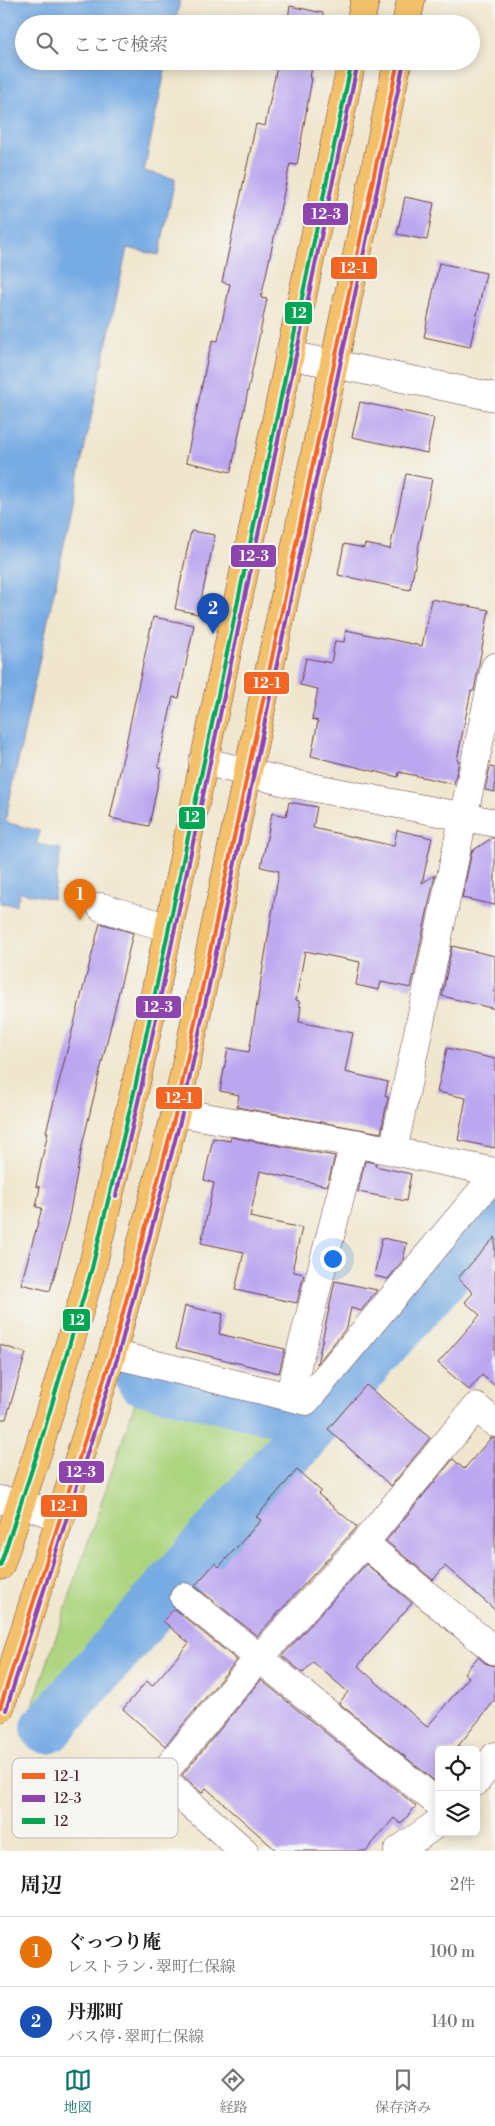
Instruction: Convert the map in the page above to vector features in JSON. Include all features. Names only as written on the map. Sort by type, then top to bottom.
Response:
[{"type":"main road","points":[[362,15],[366,0]]},
{"type":"main road","points":[[408,15],[411,0]]},
{"type":"main road","points":[[0,1566],[10,1502],[92,1268],[136,1088],[203,761],[350,70]]},
{"type":"main road","points":[[0,1706],[112,1354],[176,1112],[396,70]]},
{"type":"street","points":[[289,355],[495,397]]},
{"type":"street","points":[[393,1151],[465,818],[495,667]]},
{"type":"street","points":[[203,761],[285,782],[495,823]]},
{"type":"street","points":[[101,907],[169,928]]},
{"type":"street","points":[[112,1354],[306,1401],[495,1173],[354,1142],[176,1112]]},
{"type":"street","points":[[289,1396],[354,1142]]},
{"type":"street","points":[[176,1758],[258,1659],[364,1543],[476,1407],[495,1423]]},
{"type":"street","points":[[10,1502],[61,1518]]},
{"type":"street","points":[[364,1543],[495,1651]]},
{"type":"street","points":[[184,1597],[435,1801]]},
{"type":"street","points":[[480,1777],[495,1756]]},
{"type":"street","points":[[178,1793],[244,1851]]},
{"type":"street","points":[[398,1851],[435,1825]]},
{"type":"green space","points":[[138,1394],[272,1423],[281,1435],[36,1720],[29,1717]]},
{"type":"water","points":[[0,0],[180,0],[177,15],[15,15],[15,70],[165,70],[144,171],[175,179],[159,255],[127,248],[5,822],[39,831],[37,844],[61,849],[53,899],[20,892],[16,905],[0,903]]},
{"type":"building","points":[[290,6],[323,13],[323,15],[288,15]]},
{"type":"building","points":[[276,70],[311,70],[310,78],[312,78],[297,165],[290,164],[261,298],[267,299],[231,472],[186,462],[208,356],[213,340],[218,341],[230,284],[222,282],[256,124],[265,126]]},
{"type":"building","points":[[405,197],[434,203],[427,240],[397,234]]},
{"type":"building","points":[[439,263],[486,273],[470,347],[424,337]]},
{"type":"building","points":[[360,402],[434,418],[427,453],[352,437]]},
{"type":"building","points":[[406,474],[432,479],[410,590],[338,575],[344,544],[364,548],[365,544],[390,549]]},
{"type":"building","points":[[191,531],[215,535],[198,614],[175,609]]},
{"type":"building","points":[[431,599],[489,610],[474,691],[471,691],[457,760],[459,761],[454,784],[399,772],[398,777],[311,756],[318,721],[312,719],[318,689],[300,685],[306,658],[331,663],[335,641],[344,642],[346,630],[422,646]]},
{"type":"building","points":[[153,617],[194,625],[179,698],[173,697],[158,767],[161,768],[149,826],[110,818]]},
{"type":"building","points":[[490,767],[495,768],[495,792],[485,790]]},
{"type":"building","points":[[289,802],[317,807],[313,828],[394,846],[397,830],[432,838],[422,883],[435,875],[411,988],[381,982],[379,990],[356,985],[360,962],[305,951],[296,1000],[299,1001],[299,1006],[301,1006],[299,1022],[353,1033],[345,1072],[388,1082],[385,1096],[388,1097],[381,1133],[237,1107],[239,1095],[220,1091],[228,1048],[249,1052],[279,871],[261,867],[272,813],[286,816]]},
{"type":"building","points":[[495,838],[495,905],[462,898],[472,851]]},
{"type":"building","points":[[100,923],[133,933],[82,1146],[70,1218],[50,1291],[21,1284],[42,1208],[36,1207],[40,1187],[36,1186],[48,1132],[46,1132]]},
{"type":"building","points":[[452,946],[495,956],[495,1009],[442,996]]},
{"type":"building","points":[[447,1048],[495,1059],[495,1148],[458,1140],[466,1098],[437,1092]]},
{"type":"building","points":[[231,1137],[335,1156],[327,1186],[260,1171],[250,1217],[302,1228],[293,1266],[294,1272],[304,1274],[297,1303],[235,1290],[244,1252],[201,1243],[214,1183],[204,1180],[213,1138],[230,1141]]},
{"type":"building","points":[[365,1161],[376,1163],[375,1166],[411,1174],[406,1201],[358,1192]]},
{"type":"building","points":[[495,1237],[495,1386],[482,1375],[469,1390],[438,1363],[480,1315],[465,1302],[473,1293],[458,1278]]},
{"type":"building","points":[[382,1238],[407,1243],[403,1260],[388,1279],[374,1276]]},
{"type":"building","points":[[335,1281],[377,1290],[361,1311],[351,1308],[347,1327],[317,1364]]},
{"type":"building","points":[[185,1306],[223,1314],[219,1334],[285,1349],[279,1373],[176,1348]]},
{"type":"building","points":[[0,1345],[26,1353],[6,1419],[0,1419]]},
{"type":"building","points":[[366,1385],[430,1438],[391,1486],[328,1429]]},
{"type":"building","points":[[491,1438],[495,1438],[495,1610],[445,1566],[433,1580],[386,1541],[453,1459],[464,1469]]},
{"type":"building","points":[[297,1470],[321,1491],[318,1494],[357,1527],[257,1636],[195,1586],[215,1563],[219,1567],[261,1520],[256,1517]]},
{"type":"building","points":[[366,1564],[412,1603],[358,1666],[427,1727],[469,1677],[464,1673],[478,1657],[485,1663],[495,1666],[495,1700],[458,1746],[435,1746],[435,1781],[339,1703],[348,1692],[313,1662],[303,1673],[282,1656]]},
{"type":"building","points":[[174,1609],[237,1660],[165,1746],[123,1709],[147,1681],[152,1686],[189,1643],[163,1621]]},
{"type":"building","points":[[261,1680],[416,1806],[401,1824],[394,1818],[366,1851],[277,1851],[206,1788],[202,1793],[182,1775]]},
{"type":"waterway","points":[[47,1728],[495,1217]]},
{"type":"waterway","points":[[142,1379],[281,1411],[311,1427]]},
{"type":"transit line","name":"12","points":[[0,1566],[39,1448],[92,1268],[135,1088],[350,70]]},
{"type":"transit line","name":"12-3","points":[[116,1196],[141,1089],[356,70]]},
{"type":"transit line","name":"12-1","points":[[0,1708],[112,1354],[176,1112],[396,70]]},
{"type":"transit line","name":"12-3","points":[[6,1710],[118,1356],[182,1114],[402,70]]},
{"type":"place","name":"丹那町","points":[[213,634]]},
{"type":"place","name":"ぐっつり庵","points":[[80,920]]}]
